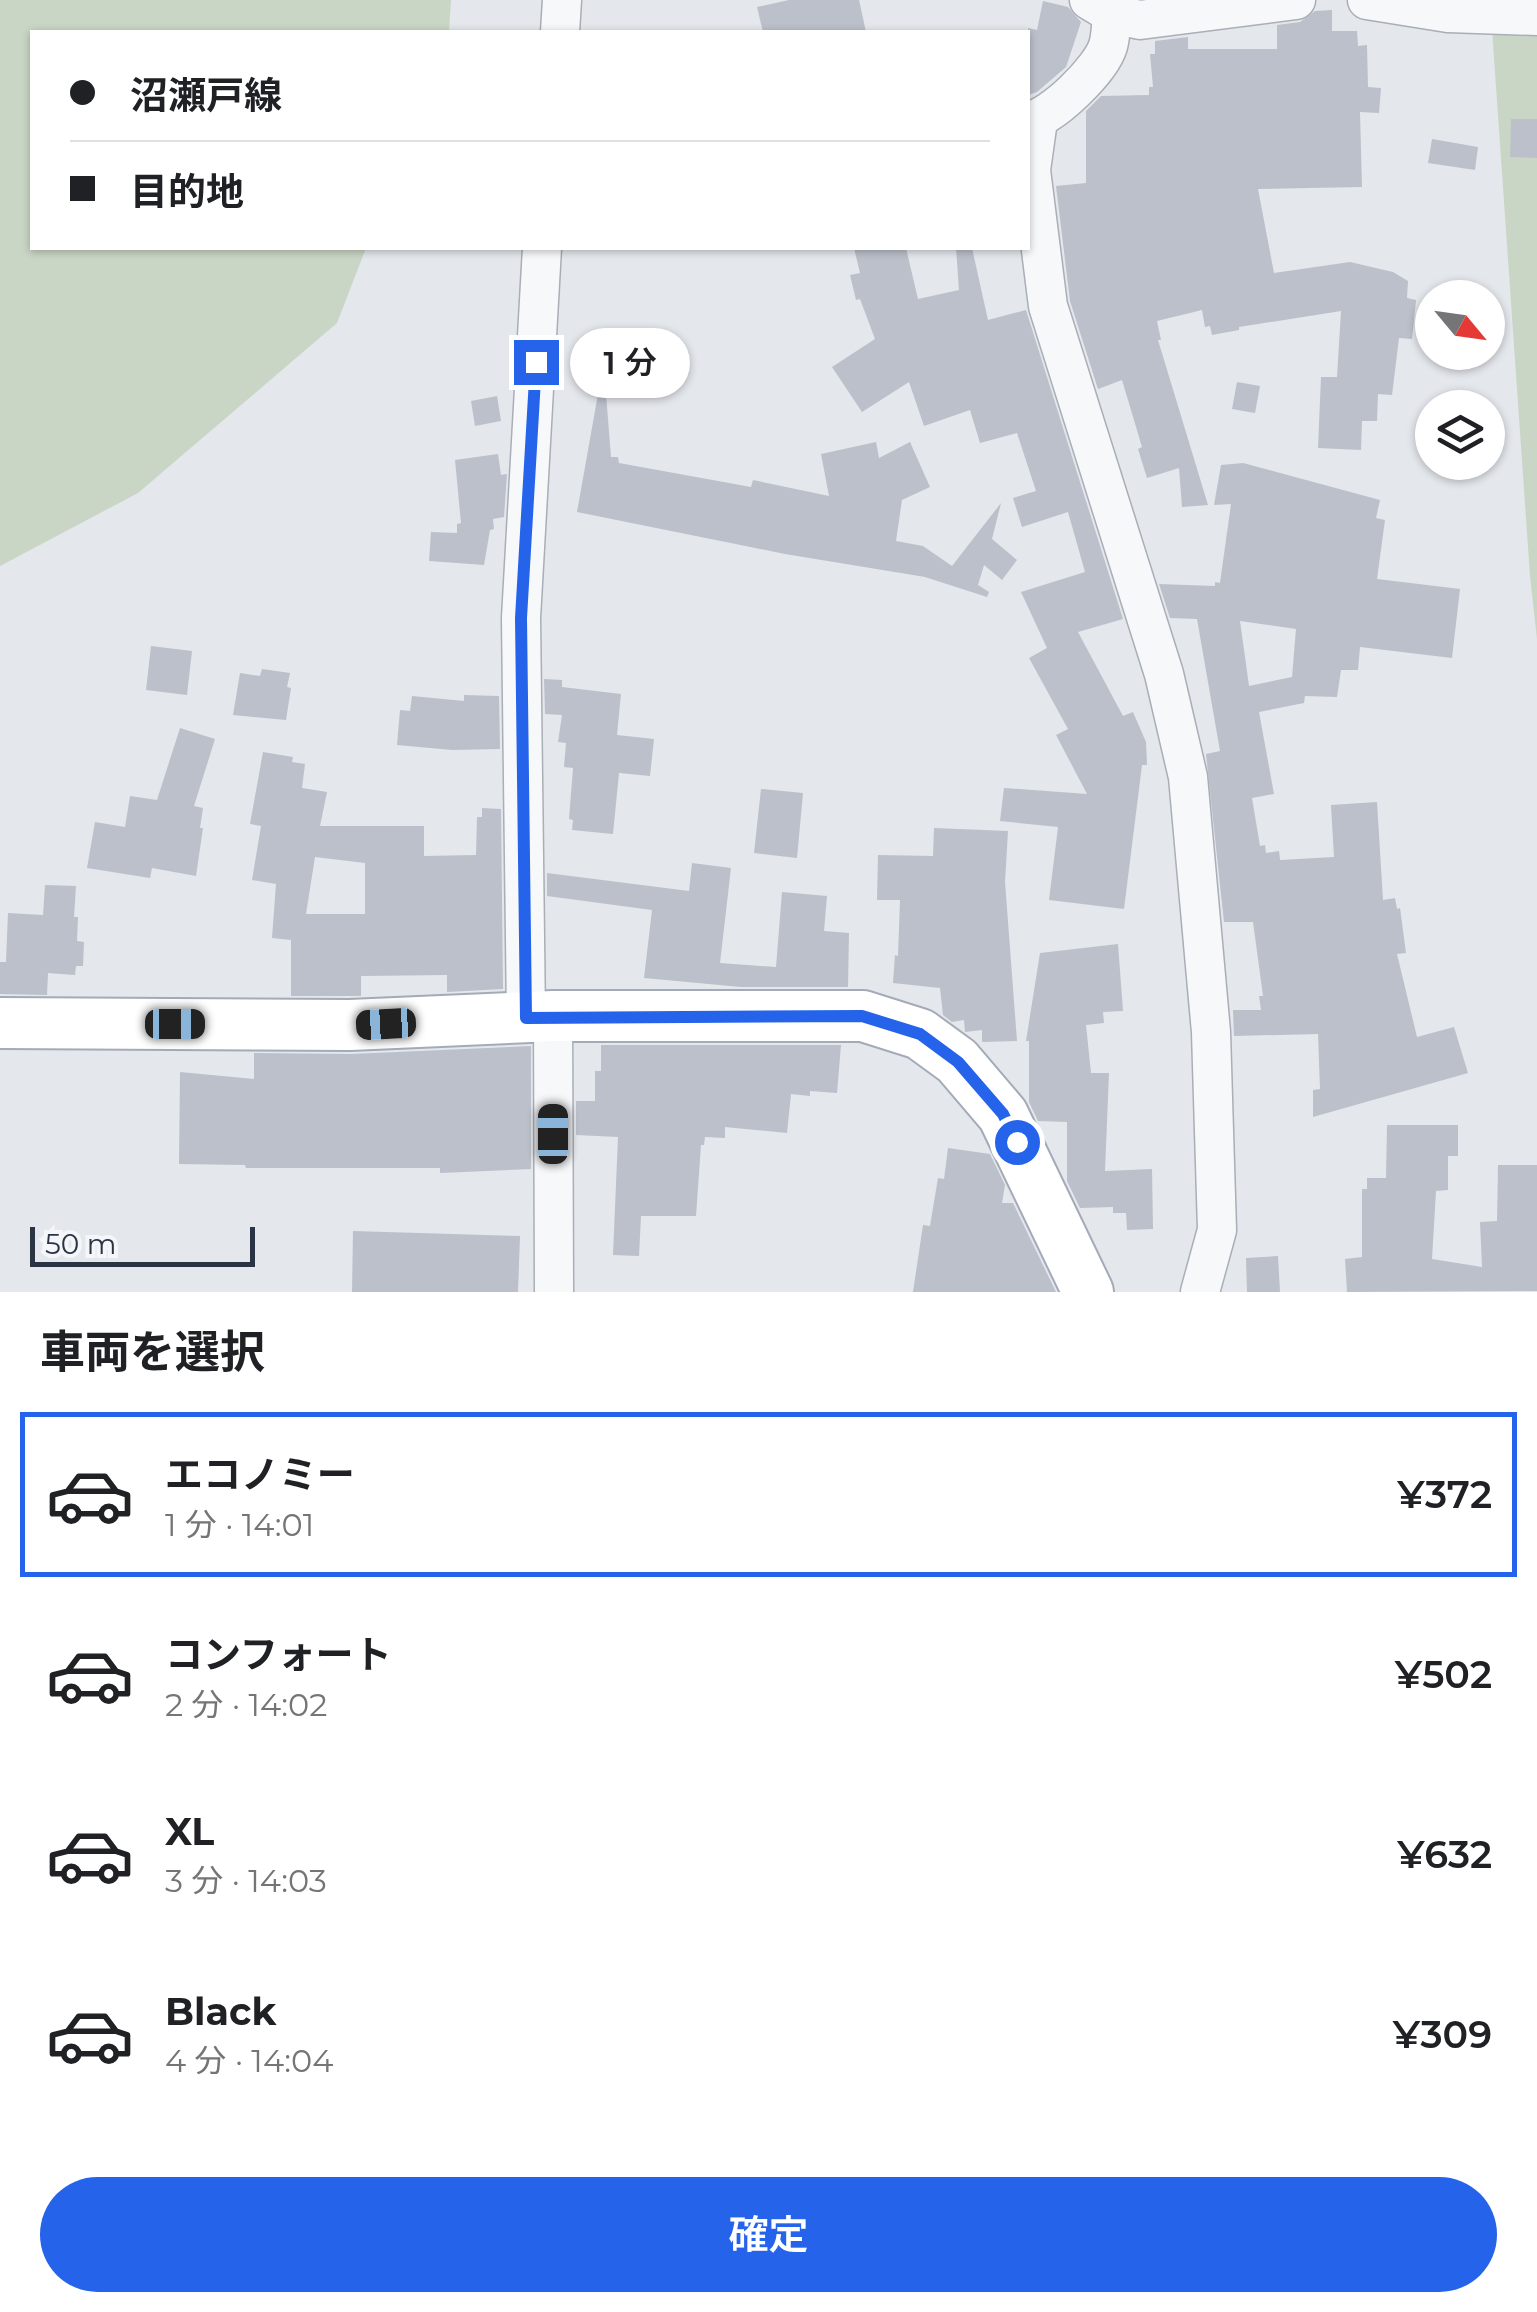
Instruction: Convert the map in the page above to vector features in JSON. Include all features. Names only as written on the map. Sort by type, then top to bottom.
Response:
[{"type":"main road","points":[[0,1023],[350,1026],[540,1017],[862,1016],[920,1034],[958,1062],[1003,1114],[1088,1292]]},
{"type":"street","points":[[560,30],[562,0]]},
{"type":"street","points":[[1200,1292],[1217,1230],[1211,1032],[1188,777],[1164,674],[1048,306],[1030,170],[1033,121],[1064,102],[1107,50],[1101,7],[1140,20],[1201,6],[1296,0]]},
{"type":"street","points":[[1367,0],[1448,13],[1537,16]]},
{"type":"street","points":[[545,250],[521,618],[554,1292]]},
{"type":"green space","points":[[0,0],[451,0],[449,30],[30,30],[30,250],[365,250],[337,323],[138,493],[0,566]]},
{"type":"green space","points":[[1490,0],[1537,0],[1537,639],[1530,576]]},
{"type":"building","points":[[789,0],[859,0],[866,30],[763,30],[757,7]]},
{"type":"building","points":[[1043,1],[1068,7],[1081,22],[1066,67],[1030,94],[1028,28],[1037,30]]},
{"type":"building","points":[[1332,10],[1332,31],[1357,31],[1358,46],[1367,45],[1368,87],[1381,88],[1379,113],[1360,112],[1362,187],[1258,189],[1274,273],[1350,262],[1393,272],[1408,281],[1407,298],[1415,300],[1412,339],[1399,338],[1392,395],[1378,394],[1377,421],[1362,421],[1361,450],[1318,448],[1321,377],[1337,377],[1341,311],[1212,335],[1210,326],[1205,327],[1202,310],[1157,321],[1158,340],[1208,505],[1182,507],[1179,468],[1147,478],[1122,380],[1098,389],[1070,301],[1056,186],[1086,183],[1086,111],[1101,96],[1149,95],[1149,87],[1153,87],[1150,54],[1155,54],[1155,41],[1188,37],[1188,49],[1277,49],[1277,25],[1300,22],[1315,11]]},
{"type":"building","points":[[1511,119],[1537,119],[1537,158],[1510,157]]},
{"type":"building","points":[[1432,139],[1478,147],[1475,170],[1428,163]]},
{"type":"building","points":[[854,250],[906,250],[918,299],[959,290],[956,250],[972,250],[988,320],[1026,310],[1123,619],[1078,632],[1123,716],[1133,712],[1146,742],[1147,765],[1142,765],[1124,909],[1049,900],[1058,827],[1000,821],[1004,788],[1087,794],[1056,735],[1068,729],[1029,658],[1047,648],[1021,592],[1085,572],[1068,512],[1022,527],[1013,498],[1036,491],[1017,433],[980,443],[970,410],[924,426],[909,382],[862,412],[832,367],[875,339],[860,299],[856,300],[850,275],[860,273]]},
{"type":"building","points":[[1237,382],[1260,386],[1255,413],[1232,409]]},
{"type":"building","points":[[598,394],[606,394],[611,457],[618,457],[619,463],[751,487],[753,480],[829,496],[821,454],[876,442],[879,458],[910,442],[930,487],[902,500],[896,541],[923,546],[952,566],[1001,503],[992,539],[1017,560],[1002,580],[984,565],[978,585],[989,592],[987,597],[925,577],[785,554],[577,512]]},
{"type":"building","points":[[497,396],[501,421],[475,426],[471,401]]},
{"type":"building","points":[[498,454],[501,475],[507,474],[504,517],[493,519],[484,565],[429,561],[431,532],[457,533],[457,524],[461,523],[455,460]]},
{"type":"building","points":[[1243,463],[1380,500],[1376,518],[1385,520],[1377,579],[1460,589],[1452,658],[1360,647],[1358,670],[1341,670],[1337,697],[1305,696],[1304,703],[1259,712],[1274,794],[1252,798],[1260,846],[1265,845],[1266,853],[1279,851],[1280,860],[1334,857],[1331,805],[1377,802],[1383,900],[1395,898],[1397,909],[1400,908],[1406,953],[1397,954],[1417,1037],[1454,1027],[1468,1073],[1313,1117],[1313,1090],[1320,1089],[1318,1034],[1234,1036],[1233,1010],[1261,1010],[1259,996],[1263,996],[1253,922],[1224,922],[1206,754],[1220,751],[1197,619],[1170,618],[1159,584],[1220,583],[1231,504],[1214,505],[1221,465]],"holes":[[[1240,621],[1296,629],[1292,677],[1249,686]]]},
{"type":"building","points":[[151,646],[192,651],[187,695],[146,690]]},
{"type":"building","points":[[262,669],[290,673],[286,720],[233,715],[240,673],[260,676]]},
{"type":"building","points":[[544,679],[562,680],[562,687],[621,694],[617,735],[654,739],[650,776],[619,773],[613,834],[572,830],[573,820],[569,819],[573,768],[564,767],[566,743],[558,742],[562,715],[545,714]]},
{"type":"building","points":[[464,695],[499,696],[500,749],[397,745],[400,710],[410,711],[412,696],[464,701]]},
{"type":"building","points":[[180,728],[215,739],[194,806],[203,808],[196,876],[152,868],[150,878],[87,868],[95,822],[125,827],[130,796],[157,800]]},
{"type":"building","points":[[263,752],[293,757],[292,762],[305,764],[302,788],[327,792],[320,826],[424,826],[424,856],[476,855],[477,817],[482,817],[482,808],[501,809],[503,989],[447,992],[447,975],[361,976],[361,996],[291,996],[291,940],[272,938],[276,884],[252,880],[261,826],[250,824]],"holes":[[[315,857],[365,863],[365,914],[306,914]]]},
{"type":"building","points":[[761,789],[803,793],[797,858],[754,853]]},
{"type":"building","points":[[934,828],[1008,831],[1005,882],[1017,1041],[982,1042],[982,1030],[965,1032],[964,1020],[952,1022],[943,1015],[940,988],[893,983],[900,900],[877,900],[878,855],[933,856]]},
{"type":"building","points":[[692,863],[731,868],[720,963],[776,967],[782,892],[827,896],[824,931],[849,933],[848,987],[741,987],[644,978],[652,910],[547,896],[547,873],[689,891]]},
{"type":"building","points":[[45,885],[76,886],[74,917],[78,917],[77,941],[84,942],[83,966],[76,966],[75,975],[48,973],[47,995],[0,994],[0,962],[6,962],[8,913],[43,915]]},
{"type":"building","points":[[1118,944],[1123,1011],[1103,1012],[1104,1023],[1086,1025],[1091,1073],[1109,1073],[1105,1171],[1152,1169],[1153,1229],[1127,1230],[1126,1213],[1113,1213],[1113,1207],[1080,1208],[1067,1181],[1067,1122],[1038,1121],[1029,1102],[1026,1041],[1040,953]]},
{"type":"building","points":[[601,1045],[841,1045],[837,1093],[791,1094],[787,1133],[725,1127],[725,1138],[705,1137],[701,1145],[696,1216],[641,1216],[639,1256],[613,1255],[618,1137],[576,1135],[576,1101],[595,1101],[595,1071],[601,1071]]},
{"type":"building","points":[[531,1046],[531,1169],[440,1173],[440,1168],[179,1164],[180,1072],[254,1079],[254,1053],[351,1054]]},
{"type":"building","points":[[1387,1125],[1458,1125],[1458,1156],[1448,1156],[1448,1190],[1436,1191],[1432,1259],[1482,1267],[1480,1222],[1497,1221],[1498,1165],[1537,1165],[1537,1291],[1347,1292],[1345,1259],[1362,1257],[1362,1189],[1367,1189],[1367,1178],[1386,1178]]},
{"type":"building","points":[[948,1148],[990,1154],[1005,1185],[1002,1203],[1013,1203],[1056,1292],[913,1292],[923,1225],[930,1226],[938,1178],[944,1179]]},
{"type":"building","points":[[353,1231],[520,1236],[518,1292],[352,1292]]},
{"type":"building","points":[[1278,1256],[1280,1292],[1247,1292],[1246,1258]]},
{"type":"route","points":[[536,362],[521,618],[526,1018],[862,1016],[920,1034],[958,1062],[1003,1114],[1017,1142]]}]
